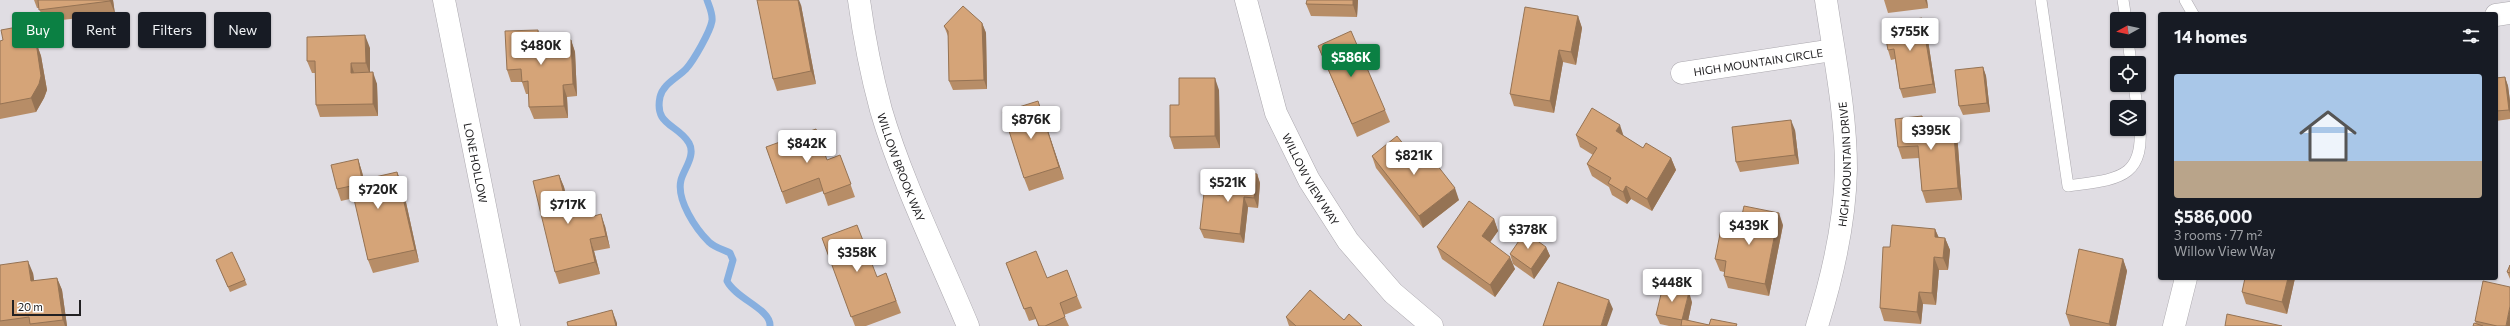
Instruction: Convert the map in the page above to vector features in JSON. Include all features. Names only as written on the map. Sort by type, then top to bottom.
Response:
[{"type":"street","name":"LONE HOLLOW","points":[[444,0],[509,326]]},
{"type":"street","name":"WILLOW BROOK WAY","points":[[859,0],[865,46],[882,111],[904,173],[968,326]]},
{"type":"street","name":"WILLOW VIEW WAY","points":[[1246,0],[1276,113],[1309,180],[1348,241],[1394,293],[1432,326]]},
{"type":"street","name":"HIGH MOUNTAIN DRIVE","points":[[1817,326],[1834,273],[1842,221],[1846,168],[1842,115],[1826,0]]},
{"type":"street","points":[[2498,15],[2510,13]]},
{"type":"street","name":"HIGH MOUNTAIN CIRCLE","points":[[1682,74],[1833,50]]},
{"type":"street","points":[[2174,326],[2186,280]]},
{"type":"lane","points":[[2042,0],[2068,186],[2121,177],[2138,157],[2142,141],[2141,136]]},
{"type":"lane","points":[[2123,0],[2125,12]]},
{"type":"lane","points":[[2185,0],[2192,12]]},
{"type":"building","points":[[38,0],[110,0],[110,1],[39,10]]},
{"type":"building","points":[[757,0],[798,0],[811,71],[773,79]]},
{"type":"building","points":[[1307,0],[1353,0],[1353,5],[1306,4]]},
{"type":"building","points":[[963,6],[982,23],[984,80],[949,81],[948,31],[944,26]]},
{"type":"building","points":[[1525,7],[1578,16],[1571,52],[1559,50],[1550,101],[1510,94]]},
{"type":"building","points":[[1922,18],[1933,84],[1900,89],[1894,49],[1888,50],[1883,24]]},
{"type":"building","points":[[12,28],[12,48],[37,48],[41,76],[39,84],[31,98],[0,104],[0,41],[3,40],[1,30]]},
{"type":"building","points":[[538,30],[538,41],[571,40],[573,84],[563,85],[564,106],[529,107],[528,81],[522,82],[521,69],[507,70],[505,31]]},
{"type":"building","points":[[1351,31],[1385,110],[1352,124],[1318,46]]},
{"type":"building","points":[[365,35],[366,63],[351,63],[351,73],[373,72],[373,104],[316,105],[315,61],[307,61],[307,37]]},
{"type":"building","points":[[1983,67],[1987,103],[1959,106],[1955,70]]},
{"type":"building","points":[[2505,77],[2509,110],[2498,111],[2498,78]]},
{"type":"building","points":[[1179,78],[1215,78],[1215,136],[1170,137],[1170,105],[1179,105]]},
{"type":"building","points":[[1038,101],[1059,167],[1024,178],[1003,112]]},
{"type":"building","points":[[1592,108],[1620,125],[1616,131],[1643,148],[1646,143],[1671,158],[1647,199],[1626,186],[1623,192],[1608,183],[1611,178],[1587,164],[1597,148],[1576,135]]},
{"type":"building","points":[[1922,116],[1923,123],[1953,121],[1958,188],[1922,191],[1918,146],[1898,147],[1895,119]]},
{"type":"building","points":[[1791,120],[1795,155],[1736,162],[1732,127]]},
{"type":"building","points":[[816,129],[827,160],[840,155],[851,184],[824,194],[819,178],[782,192],[766,147]]},
{"type":"building","points":[[1397,136],[1416,160],[1426,151],[1455,188],[1419,216],[1372,156]]},
{"type":"building","points":[[358,159],[362,180],[397,172],[415,250],[368,260],[351,186],[337,189],[331,165]]},
{"type":"building","points":[[1223,170],[1257,174],[1254,198],[1244,197],[1240,234],[1200,229],[1204,193],[1220,195]]},
{"type":"building","points":[[559,175],[565,199],[589,194],[594,216],[601,214],[606,236],[590,239],[595,262],[555,272],[533,181]]},
{"type":"building","points":[[1469,201],[1494,219],[1482,236],[1510,257],[1490,285],[1437,247]]},
{"type":"building","points":[[1744,206],[1779,213],[1765,284],[1724,276],[1726,261],[1715,259],[1721,229],[1738,233]]},
{"type":"building","points":[[857,225],[877,277],[886,273],[896,301],[851,317],[822,238]]},
{"type":"building","points":[[1892,225],[1935,229],[1935,237],[1945,238],[1943,258],[1934,257],[1932,293],[1919,292],[1917,312],[1880,308],[1883,247],[1890,247]]},
{"type":"building","points":[[1525,232],[1546,247],[1531,269],[1510,254]]},
{"type":"building","points":[[2079,249],[2123,259],[2109,324],[2066,314]]},
{"type":"building","points":[[1036,251],[1047,278],[1067,270],[1077,296],[1060,303],[1065,317],[1045,326],[1039,326],[1031,307],[1024,309],[1006,263]]},
{"type":"building","points":[[232,252],[245,280],[228,287],[216,260]]},
{"type":"building","points":[[28,261],[31,281],[57,278],[63,320],[30,324],[29,317],[0,321],[0,265]]},
{"type":"building","points":[[2510,265],[2510,273],[2507,272]]},
{"type":"building","points":[[2245,280],[2288,280],[2282,302],[2242,292]]},
{"type":"building","points":[[2483,281],[2510,287],[2510,306],[2506,326],[2497,326],[2475,321]]},
{"type":"building","points":[[1558,282],[1609,300],[1601,326],[1543,326]]},
{"type":"building","points":[[1663,286],[1689,292],[1682,320],[1656,315]]},
{"type":"building","points":[[1310,290],[1344,320],[1349,314],[1362,326],[1296,326],[1286,317]]},
{"type":"building","points":[[612,310],[616,326],[568,326],[567,322]]},
{"type":"building","points":[[2227,314],[2282,326],[2225,326]]},
{"type":"building","points":[[1682,319],[1709,325],[1711,319],[1737,324],[1736,326],[1681,326]]},
{"type":"building","points":[[2474,323],[2483,326],[2473,326]]},
{"type":"waterway","points":[[707,0],[711,10],[711,26],[701,46],[686,69],[664,88],[660,97],[660,114],[668,124],[684,137],[691,148],[689,162],[682,176],[680,188],[681,196],[688,214],[698,230],[711,244],[730,253],[733,260],[727,281],[731,287],[765,314],[769,320],[770,326]]}]
